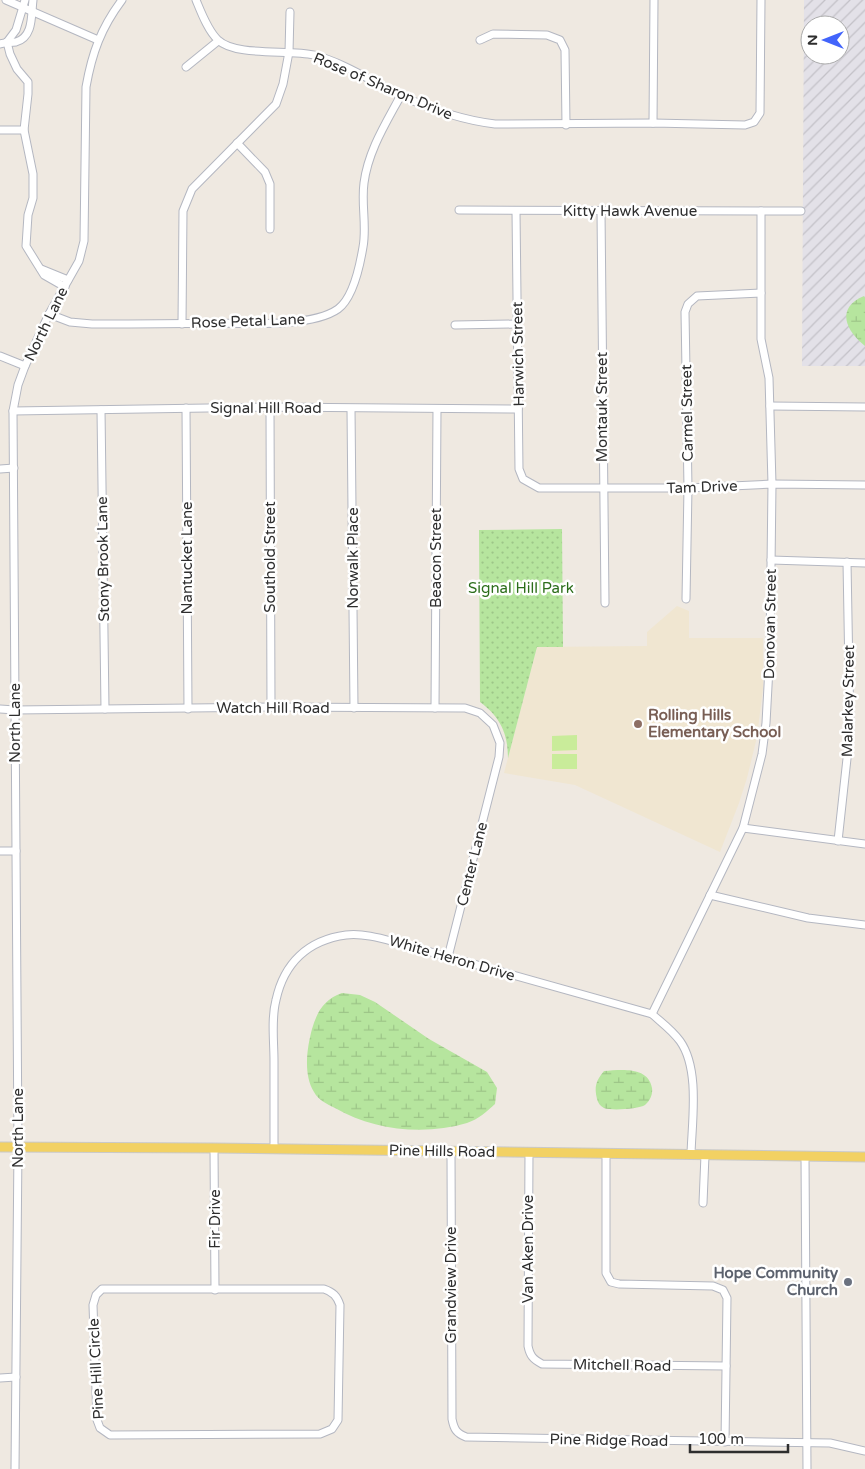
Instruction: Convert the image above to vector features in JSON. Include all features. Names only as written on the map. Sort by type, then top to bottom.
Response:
[{"type":"main road","name":"Pine Hills Road","points":[[0,1147],[865,1157]]},
{"type":"street","points":[[6,0],[24,3],[33,11],[98,40]]},
{"type":"street","points":[[3,43],[15,42],[24,37],[31,24],[33,0]]},
{"type":"street","name":"North Lane","points":[[15,1469],[18,1147],[13,412],[18,385],[25,366],[49,314],[79,261],[84,241],[86,87],[98,40],[108,18],[122,0]]},
{"type":"street","points":[[186,67],[218,40],[205,20],[196,0]]},
{"type":"street","points":[[653,123],[654,0]]},
{"type":"street","name":"Rose of Sharon Drive","points":[[218,40],[234,48],[313,54],[330,60],[401,96],[470,121],[495,124],[653,123],[745,125],[754,122],[760,113],[761,0]]},
{"type":"street","points":[[3,43],[16,30],[24,3]]},
{"type":"street","points":[[182,324],[183,211],[192,189],[276,104],[283,84],[289,52],[290,12]]},
{"type":"street","points":[[480,40],[493,34],[547,35],[560,40],[565,50],[566,125]]},
{"type":"street","points":[[3,43],[17,69],[28,82],[24,130],[33,174],[33,198],[28,214],[26,246],[40,269],[66,284]]},
{"type":"street","name":"Rose Petal Lane","points":[[49,314],[70,322],[92,324],[182,324],[295,322],[324,316],[339,309],[347,298],[359,271],[365,239],[364,183],[370,159],[379,136],[401,96]]},
{"type":"street","points":[[0,130],[24,130]]},
{"type":"street","points":[[237,144],[265,172],[270,184],[270,229]]},
{"type":"street","name":"Kitty Hawk Avenue","points":[[459,210],[801,211]]},
{"type":"street","name":"Harwich Street","points":[[516,210],[519,469],[523,479],[539,488]]},
{"type":"street","name":"Montauk Street","points":[[601,211],[605,603]]},
{"type":"street","name":"Donovan Street","points":[[652,1014],[743,828],[762,754],[766,723],[770,649],[772,484],[767,366],[761,338],[761,211]]},
{"type":"street","name":"Carmel Street","points":[[686,599],[688,488],[685,312],[688,304],[697,296],[761,293]]},
{"type":"street","points":[[455,325],[517,324]]},
{"type":"street","points":[[0,356],[25,366]]},
{"type":"street","points":[[770,406],[865,407]]},
{"type":"street","name":"Signal Hill Road","points":[[13,412],[270,407],[518,409]]},
{"type":"street","name":"Southold Street","points":[[270,407],[271,707]]},
{"type":"street","name":"Nantucket Lane","points":[[186,408],[188,709]]},
{"type":"street","name":"Norwalk Place","points":[[352,409],[354,708]]},
{"type":"street","name":"Beacon Street","points":[[435,708],[437,409]]},
{"type":"street","name":"Stony Brook Lane","points":[[102,410],[105,709]]},
{"type":"street","points":[[0,469],[14,468]]},
{"type":"street","name":"Tam Drive","points":[[539,488],[688,488],[772,484],[865,485]]},
{"type":"street","points":[[771,560],[865,563]]},
{"type":"street","name":"Malarkey Street","points":[[838,841],[850,731],[847,562]]},
{"type":"street","name":"Watch Hill Road","points":[[0,709],[465,708],[480,713],[493,725],[500,743],[496,772]]},
{"type":"street","name":"Center Lane","points":[[448,957],[496,772]]},
{"type":"street","points":[[743,828],[865,844]]},
{"type":"street","points":[[0,851],[16,851]]},
{"type":"street","points":[[710,895],[808,918],[865,925]]},
{"type":"street","name":"White Heron Drive","points":[[274,1149],[274,1014],[280,986],[289,965],[304,951],[318,943],[348,934],[381,938],[652,1014],[669,1028],[681,1042],[689,1059],[693,1085],[691,1154]]},
{"type":"street","name":"Fir Drive","points":[[214,1148],[215,1290]]},
{"type":"street","name":"Grandview Drive","points":[[451,1151],[452,1419]]},
{"type":"street","name":"Van Aken Drive","points":[[528,1346],[529,1152]]},
{"type":"street","points":[[606,1153],[606,1273],[611,1282],[619,1284],[713,1286],[723,1290],[727,1298],[725,1442]]},
{"type":"street","points":[[703,1203],[705,1154]]},
{"type":"street","points":[[805,1156],[807,1469]]},
{"type":"street","name":"Pine Hill Circle","points":[[102,1289],[215,1290],[324,1289],[331,1291],[337,1297],[340,1305],[338,1420],[332,1429],[320,1434],[110,1435],[100,1428],[97,1420],[93,1306],[96,1295],[102,1289]]},
{"type":"street","name":"Mitchell Road","points":[[528,1346],[530,1355],[534,1360],[542,1364],[726,1366]]},
{"type":"street","points":[[0,1378],[16,1378]]},
{"type":"street","name":"Pine Ridge Road","points":[[452,1419],[454,1430],[459,1435],[466,1437],[807,1443],[830,1444],[865,1451]]},
{"type":"shaded area","points":[[804,0],[865,0],[865,366],[802,366],[804,65],[850,65],[850,15],[804,15]]},
{"type":"shaded area","name":"Rolling Hills Elementary School","points":[[677,606],[689,611],[689,638],[763,638],[763,688],[757,737],[739,803],[720,852],[575,785],[504,773],[537,647],[647,646],[647,632]]},
{"type":"green space","points":[[864,296],[865,346],[853,334],[846,320],[849,307]]},
{"type":"green space","name":"Signal Hill Park","points":[[562,529],[563,647],[537,647],[508,758],[508,749],[502,726],[480,702],[479,530]]},
{"type":"green space","points":[[577,735],[577,750],[552,751],[552,736]]},
{"type":"green space","points":[[552,754],[577,754],[577,769],[552,769]]},
{"type":"green space","points":[[342,993],[360,995],[375,1002],[429,1039],[487,1072],[497,1088],[495,1104],[479,1117],[467,1123],[451,1127],[416,1130],[382,1126],[350,1115],[323,1102],[314,1092],[308,1077],[309,1044],[316,1017],[322,1007],[330,999]]},
{"type":"green space","points":[[604,1071],[633,1071],[645,1076],[652,1088],[652,1095],[648,1102],[645,1105],[631,1108],[608,1109],[603,1107],[597,1100],[596,1087],[597,1081]]},
{"type":"place","name":"Rolling Hills Elementary School","points":[[638,724]]},
{"type":"place","name":"Hope Community Church","points":[[848,1282]]}]
